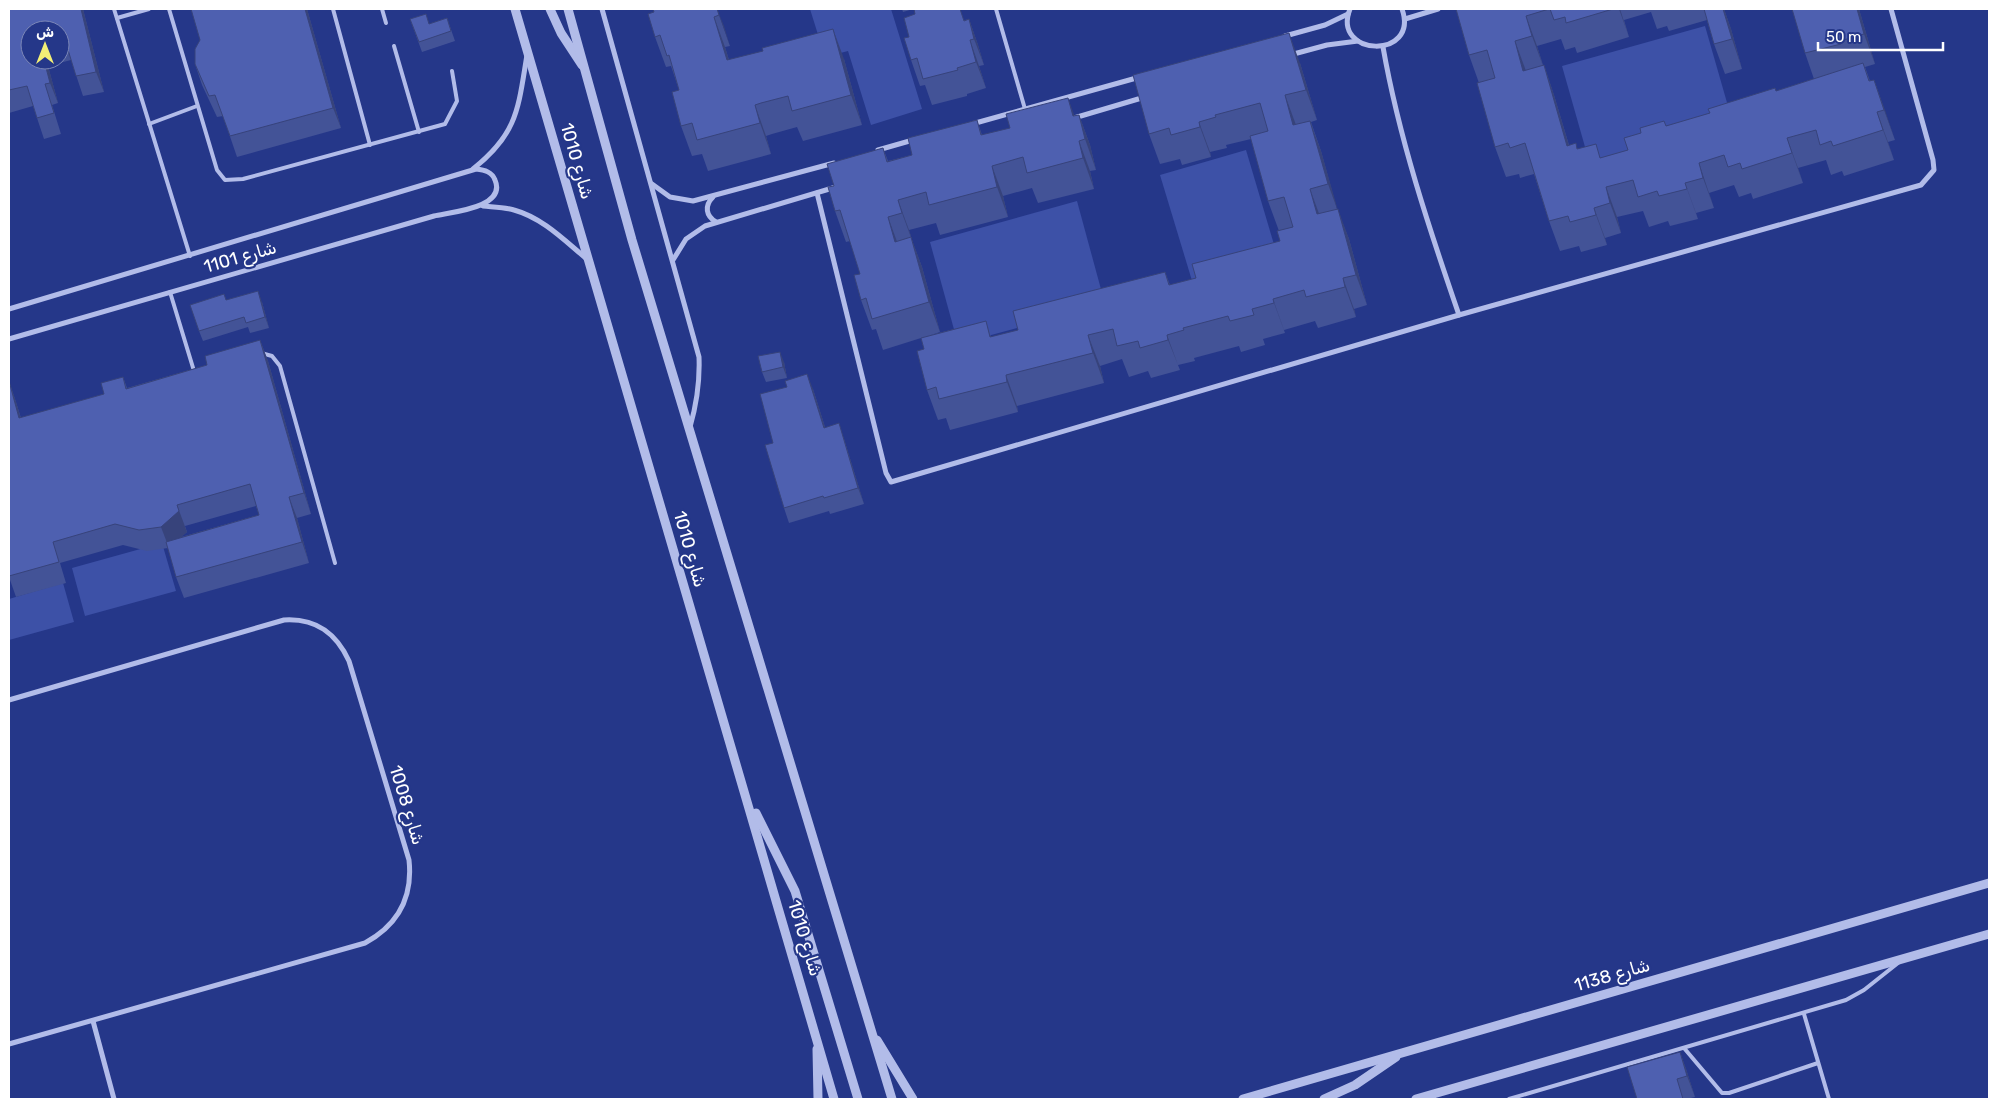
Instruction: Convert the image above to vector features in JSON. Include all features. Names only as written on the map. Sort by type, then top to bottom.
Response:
[{"type":"street","name":"شارع 1010","points":[[515,9],[817,1034],[834,1099]]},
{"type":"street","points":[[550,9],[561,33],[585,70]]},
{"type":"street","name":"شارع 1010","points":[[568,9],[632,240],[892,1099]]},
{"type":"street","points":[[602,9],[673,260],[698,357],[700,381],[690,428]]},
{"type":"street","points":[[1278,38],[1325,25],[1349,11],[1352,33],[1358,41],[1366,46],[1383,47],[1396,40],[1404,26],[1405,19],[1402,9]]},
{"type":"street","points":[[1405,19],[1438,9]]},
{"type":"street","points":[[817,193],[886,473],[891,482],[1459,315],[1921,184],[1934,170],[1933,160],[1891,9]]},
{"type":"street","points":[[1287,56],[1327,45],[1358,41]]},
{"type":"street","points":[[1383,47],[1391,92],[1441,264],[1459,315]]},
{"type":"street","name":"شارع 1101","points":[[471,171],[493,153],[508,134],[518,109],[527,52]]},
{"type":"street","points":[[967,125],[1142,76]]},
{"type":"street","points":[[1064,121],[1154,95]]},
{"type":"street","points":[[867,154],[923,138]]},
{"type":"street","points":[[652,184],[660,192],[681,200],[693,201],[838,162]]},
{"type":"street","name":"شارع 1101","points":[[9,309],[476,169],[488,172],[495,180],[497,191],[494,197],[486,204],[434,216],[9,339]]},
{"type":"street","points":[[673,260],[686,239],[694,231],[716,222],[844,185]]},
{"type":"street","points":[[713,197],[707,205],[707,211],[708,216],[716,222]]},
{"type":"street","name":"شارع 1101","points":[[480,205],[514,210],[531,217],[549,227],[588,260]]},
{"type":"street","name":"شارع 1008","points":[[9,700],[284,620],[302,620],[319,625],[337,640],[349,661],[409,860],[409,889],[398,916],[389,927],[365,943],[9,1044]]},
{"type":"street","points":[[746,793],[795,891],[858,1099]]},
{"type":"street","name":"شارع 1138","points":[[1243,1099],[1989,883]]},
{"type":"street","points":[[1416,1099],[1989,934]]},
{"type":"street","points":[[93,1021],[114,1099]]},
{"type":"street","points":[[869,1028],[914,1099]]},
{"type":"street","points":[[817,1034],[818,1099]]},
{"type":"street","points":[[1324,1099],[1355,1085],[1402,1053]]},
{"type":"lane","points":[[114,9],[190,256]]},
{"type":"lane","points":[[117,18],[150,9]]},
{"type":"lane","points":[[169,9],[217,170],[225,180],[242,179],[445,124],[457,101],[452,71]]},
{"type":"lane","points":[[333,9],[370,145]]},
{"type":"lane","points":[[382,9],[386,22]]},
{"type":"lane","points":[[996,9],[1025,109]]},
{"type":"lane","points":[[394,46],[419,132]]},
{"type":"lane","points":[[149,124],[197,106]]},
{"type":"lane","points":[[170,292],[194,371]]},
{"type":"lane","points":[[253,355],[266,353],[277,360],[280,366],[335,563]]},
{"type":"lane","points":[[185,374],[203,369]]},
{"type":"lane","points":[[1977,886],[1989,878]]},
{"type":"lane","points":[[1509,1099],[1804,1014],[1846,1000],[1864,990],[1904,958]]},
{"type":"lane","points":[[1804,1014],[1829,1099]]},
{"type":"lane","points":[[1684,1048],[1722,1093],[1729,1093],[1818,1063]]},
{"type":"shaded area","points":[[810,9],[891,9],[922,109],[871,125],[848,51],[825,57]]},
{"type":"shaded area","points":[[1705,26],[1734,127],[1591,168],[1562,66]]},
{"type":"shaded area","points":[[1246,150],[1278,258],[1193,284],[1160,175]]},
{"type":"shaded area","points":[[1077,201],[1105,304],[958,344],[930,242]]},
{"type":"shaded area","points":[[162,543],[176,591],[85,616],[72,568]]},
{"type":"shaded area","points":[[63,583],[74,622],[9,640],[9,599]]},
{"type":"building","points":[[9,9],[81,9],[96,72],[76,76],[70,56],[70,20],[20,20],[20,70],[47,70],[50,83],[45,84],[54,113],[37,118],[27,86],[9,90]]},
{"type":"building","points":[[191,9],[305,9],[333,108],[230,136],[215,95],[209,96],[195,64],[195,49],[200,40]]},
{"type":"building","points":[[653,9],[717,9],[719,15],[714,17],[727,60],[763,51],[762,48],[833,29],[851,95],[792,111],[788,96],[761,103],[755,105],[760,123],[697,140],[692,123],[681,126],[672,92],[679,90],[669,55],[667,56],[660,35],[655,37],[648,14],[654,12]]},
{"type":"building","points":[[914,9],[960,9],[964,21],[969,19],[974,39],[970,40],[976,62],[957,68],[958,70],[923,79],[917,58],[911,60],[904,38],[909,37],[904,18],[915,14]]},
{"type":"building","points":[[1456,9],[1549,9],[1526,16],[1532,36],[1515,41],[1523,71],[1544,65],[1567,146],[1576,143],[1577,149],[1596,144],[1600,158],[1628,150],[1624,138],[1641,133],[1640,128],[1664,121],[1666,126],[1710,113],[1708,109],[1775,88],[1776,91],[1863,63],[1869,81],[1874,80],[1884,110],[1877,112],[1883,130],[1833,146],[1831,141],[1820,145],[1816,130],[1787,138],[1792,153],[1742,169],[1740,163],[1728,167],[1724,155],[1699,163],[1703,178],[1685,183],[1687,189],[1659,196],[1657,191],[1638,197],[1633,180],[1606,187],[1610,203],[1594,208],[1596,215],[1570,222],[1568,216],[1549,221],[1525,143],[1510,148],[1508,143],[1495,147],[1477,83],[1495,78],[1487,50],[1469,55]]},
{"type":"building","points":[[1550,9],[1613,9],[1566,23],[1565,17],[1554,20]]},
{"type":"building","points":[[1704,9],[1723,9],[1732,39],[1714,44]]},
{"type":"building","points":[[1792,9],[1857,9],[1864,34],[1840,41],[1841,44],[1805,53]]},
{"type":"building","points":[[426,14],[429,24],[447,18],[451,31],[419,42],[410,19]]},
{"type":"building","points":[[1289,33],[1306,90],[1285,95],[1293,125],[1310,121],[1328,184],[1310,189],[1317,214],[1338,209],[1356,275],[1343,278],[1345,287],[1306,297],[1304,290],[1273,299],[1274,303],[1252,309],[1254,315],[1230,321],[1228,316],[1183,328],[1184,330],[1167,335],[1168,340],[1140,348],[1138,341],[1117,346],[1113,329],[1088,335],[1093,353],[1006,375],[1007,382],[939,399],[936,387],[927,390],[917,351],[924,349],[921,338],[986,321],[990,337],[1018,330],[1013,311],[1165,272],[1169,285],[1196,278],[1192,264],[1280,241],[1277,231],[1293,227],[1284,197],[1268,201],[1250,136],[1268,131],[1260,103],[1215,115],[1216,117],[1199,122],[1200,127],[1171,135],[1169,128],[1149,134],[1133,75]]},
{"type":"building","points":[[1068,98],[1073,116],[1079,115],[1085,139],[1079,141],[1083,158],[1027,173],[1023,157],[992,166],[997,187],[929,205],[926,192],[898,200],[902,213],[888,217],[895,242],[911,237],[929,302],[872,319],[866,298],[861,300],[854,275],[860,274],[840,210],[835,211],[828,187],[834,186],[827,164],[883,148],[887,162],[912,155],[908,138],[977,120],[981,135],[1010,128],[1006,114]]},
{"type":"building","points":[[258,291],[265,317],[246,323],[244,317],[199,331],[190,305],[224,294],[226,300]]},
{"type":"building","points":[[260,340],[304,493],[289,497],[302,542],[176,577],[166,542],[259,515],[250,484],[177,505],[179,511],[161,527],[139,530],[115,524],[53,542],[59,562],[9,576],[9,381],[19,418],[104,394],[101,383],[123,377],[126,389],[207,365],[205,356]]},
{"type":"building","points":[[780,352],[783,367],[762,372],[758,356]]},
{"type":"building","points":[[807,374],[824,428],[839,423],[858,488],[784,508],[765,445],[773,443],[760,394],[787,387],[785,381]]},
{"type":"building","points":[[1680,1052],[1687,1076],[1677,1079],[1683,1099],[1637,1099],[1627,1067]]}]
